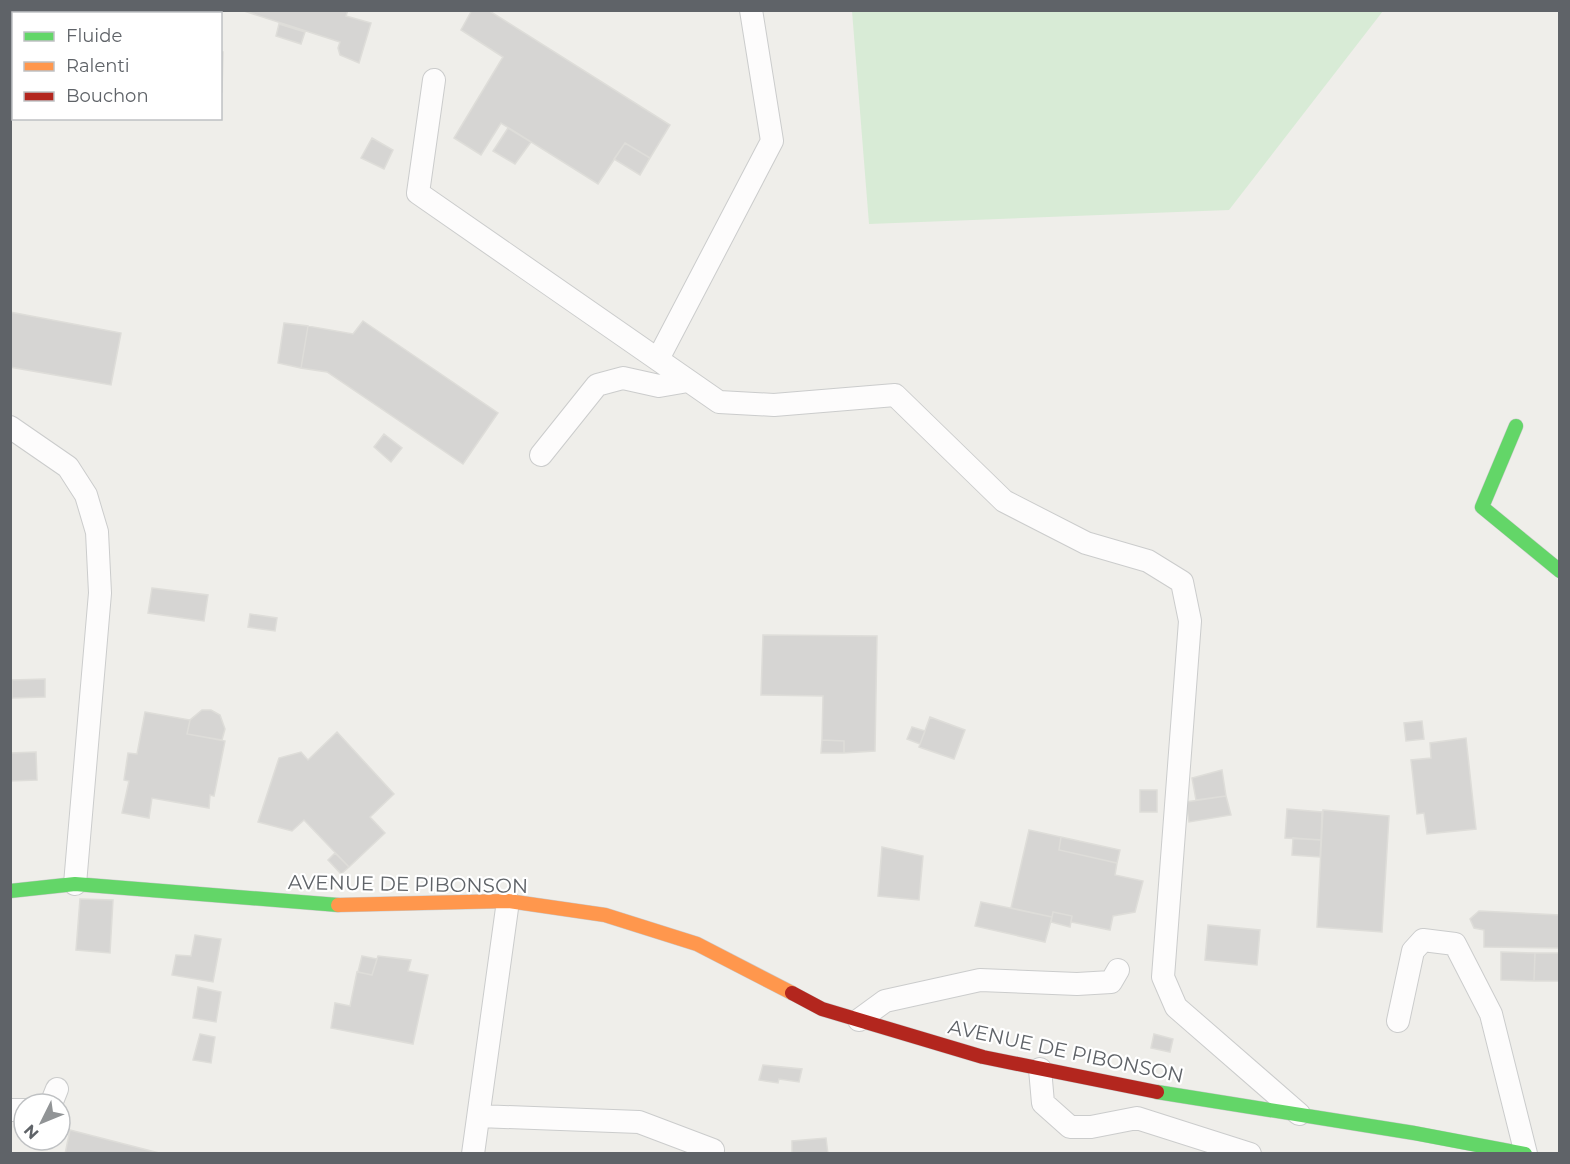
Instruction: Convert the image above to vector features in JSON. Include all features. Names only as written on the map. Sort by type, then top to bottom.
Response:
[{"type":"street","points":[[1516,426],[1482,507],[1560,571]]},
{"type":"street","name":"AVENUE DE PIBONSON","points":[[10,891],[75,884],[320,905],[508,901],[605,915],[697,944],[822,1008],[983,1057],[1142,1090],[1525,1154]]},
{"type":"lane","points":[[658,359],[772,141],[751,10]]},
{"type":"lane","points":[[434,80],[418,193],[718,402],[774,405],[895,395],[1004,501],[1086,543],[1148,561],[1182,582],[1190,621],[1163,977],[1176,1007],[1300,1115]]},
{"type":"lane","points":[[541,455],[597,385],[623,378],[659,386],[688,381]]},
{"type":"lane","points":[[10,427],[68,466],[86,495],[98,532],[100,592],[75,884]]},
{"type":"lane","points":[[473,1154],[508,901]]},
{"type":"lane","points":[[1398,1021],[1413,951],[1423,940],[1455,944],[1491,1014],[1525,1154]]},
{"type":"lane","points":[[859,1020],[885,1001],[980,980],[1077,984],[1112,982],[1118,970]]},
{"type":"lane","points":[[1040,1069],[1043,1104],[1070,1127],[1091,1127],[1137,1118],[1250,1154]]},
{"type":"lane","points":[[479,1116],[639,1122],[713,1150]]},
{"type":"green space","points":[[852,10],[1383,11],[1229,210],[869,224]]},
{"type":"building","points":[[241,10],[348,10],[346,16],[371,23],[359,63],[340,55],[338,48],[340,42]]},
{"type":"building","points":[[472,10],[488,10],[670,125],[650,158],[625,143],[598,184],[501,123],[481,155],[454,138],[503,57],[461,30]]},
{"type":"building","points":[[279,24],[305,32],[301,44],[276,36]]},
{"type":"building","points":[[508,128],[531,142],[515,164],[493,151]]},
{"type":"building","points":[[372,138],[393,150],[384,169],[361,158]]},
{"type":"building","points":[[625,143],[650,158],[640,175],[614,159]]},
{"type":"building","points":[[10,312],[121,333],[111,385],[10,367]]},
{"type":"building","points":[[363,321],[498,413],[463,464],[327,372],[301,368],[308,326],[353,334]]},
{"type":"building","points":[[284,323],[308,326],[301,368],[278,363]]},
{"type":"building","points":[[384,434],[402,448],[391,462],[374,447]]},
{"type":"building","points":[[152,588],[208,595],[204,621],[148,613]]},
{"type":"building","points":[[250,614],[277,618],[275,631],[248,627]]},
{"type":"building","points":[[763,635],[877,636],[875,751],[844,753],[844,741],[822,740],[823,696],[761,695]]},
{"type":"building","points":[[45,679],[45,697],[12,698],[12,680]]},
{"type":"building","points":[[202,710],[211,710],[220,715],[225,729],[222,740],[187,734],[190,720]]},
{"type":"building","points":[[145,712],[190,720],[187,734],[225,741],[214,796],[210,795],[209,808],[152,798],[149,818],[122,813],[129,781],[124,780],[128,753],[137,754]]},
{"type":"building","points":[[930,717],[965,730],[954,759],[919,747]]},
{"type":"building","points":[[1422,721],[1424,739],[1406,741],[1404,723]]},
{"type":"building","points":[[912,727],[925,731],[920,744],[907,739]]},
{"type":"building","points":[[337,732],[394,794],[370,817],[385,833],[349,867],[304,820],[292,831],[258,822],[279,758],[301,752],[308,760]]},
{"type":"building","points":[[1466,738],[1476,829],[1427,834],[1424,813],[1417,814],[1411,760],[1431,758],[1430,743]]},
{"type":"building","points":[[822,740],[844,741],[844,753],[821,753]]},
{"type":"building","points":[[36,752],[37,780],[10,781],[10,753]]},
{"type":"building","points":[[1222,770],[1226,796],[1196,800],[1192,778]]},
{"type":"building","points":[[1140,790],[1157,790],[1157,812],[1140,812]]},
{"type":"building","points":[[1226,796],[1231,815],[1189,822],[1186,802]]},
{"type":"building","points":[[1287,809],[1322,812],[1321,840],[1285,838]]},
{"type":"building","points":[[1323,810],[1389,816],[1382,932],[1317,927]]},
{"type":"building","points":[[1029,830],[1061,837],[1059,850],[1117,863],[1115,875],[1143,881],[1135,912],[1113,916],[1110,930],[1071,922],[1072,916],[1053,912],[1052,917],[1011,908]]},
{"type":"building","points":[[1061,837],[1120,850],[1117,863],[1059,850]]},
{"type":"building","points":[[1293,838],[1321,840],[1320,857],[1292,855]]},
{"type":"building","points":[[882,847],[923,856],[919,900],[878,896]]},
{"type":"building","points":[[335,853],[349,867],[341,874],[328,860]]},
{"type":"building","points":[[80,899],[113,900],[110,953],[76,950]]},
{"type":"building","points":[[981,902],[1052,917],[1045,942],[975,926]]},
{"type":"building","points":[[1479,911],[1560,915],[1560,948],[1484,947],[1484,930],[1474,928],[1470,919]]},
{"type":"building","points":[[1053,912],[1072,916],[1070,927],[1051,922]]},
{"type":"building","points":[[1208,925],[1260,930],[1257,965],[1205,960]]},
{"type":"building","points":[[195,935],[221,939],[213,982],[172,975],[176,955],[191,956]]},
{"type":"building","points":[[1501,952],[1535,953],[1534,981],[1501,980]]},
{"type":"building","points":[[1535,953],[1560,953],[1560,981],[1534,981]]},
{"type":"building","points":[[362,956],[377,959],[372,975],[358,972]]},
{"type":"building","points":[[378,956],[411,960],[408,971],[428,975],[413,1044],[331,1028],[335,1003],[350,1006],[357,972],[372,975]]},
{"type":"building","points":[[198,987],[221,992],[216,1022],[193,1018]]},
{"type":"building","points":[[200,1034],[215,1037],[211,1063],[193,1060]]},
{"type":"building","points":[[1154,1034],[1173,1039],[1170,1052],[1151,1048]]},
{"type":"building","points":[[763,1065],[802,1069],[799,1082],[779,1079],[778,1083],[759,1080]]},
{"type":"building","points":[[72,1131],[163,1154],[65,1154],[65,1152],[72,1152]]},
{"type":"building","points":[[826,1138],[828,1154],[792,1154],[792,1141]]},
{"type":"traffic: fast","points":[[1516,426],[1482,507],[1560,571]]},
{"type":"traffic: fast","points":[[10,891],[75,884],[338,905]]},
{"type":"traffic: fast","points":[[1157,1092],[1414,1133],[1525,1154]]},
{"type":"traffic: slow","points":[[338,905],[508,901],[605,915],[697,944],[792,993]]},
{"type":"traffic: jam","points":[[792,993],[822,1009],[983,1057],[1157,1092]]}]
